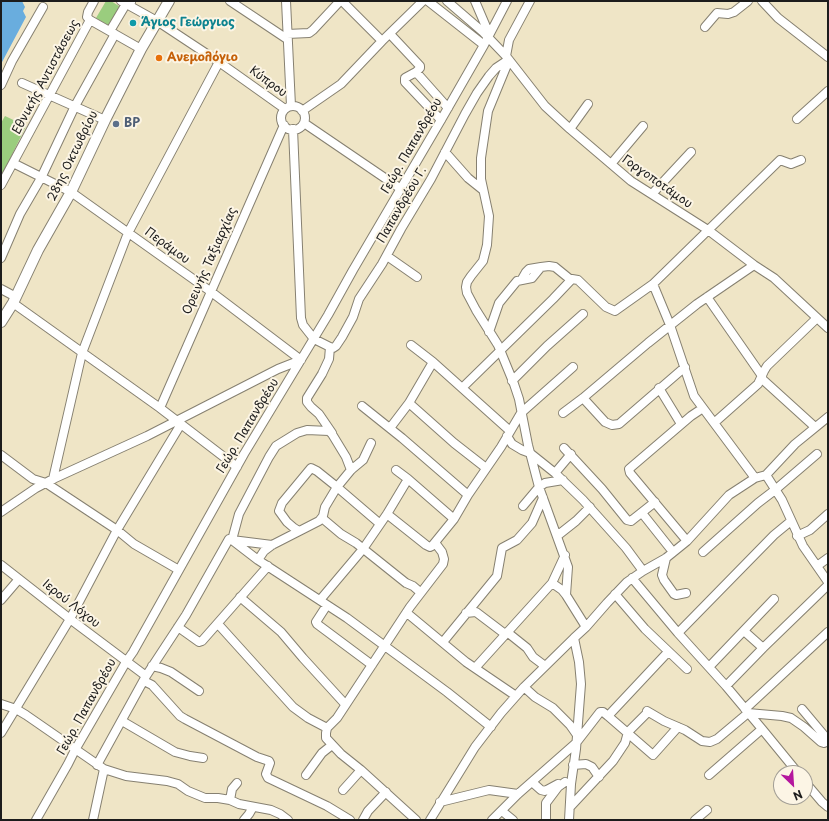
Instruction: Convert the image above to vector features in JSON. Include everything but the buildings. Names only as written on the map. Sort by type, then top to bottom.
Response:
[{"type":"main road","name":"28ης Οκτωβρίου","points":[[1,322],[14,300],[38,250],[71,192],[141,48],[169,1]]},
{"type":"street","name":"Εθνικής Αντιστάσεως","points":[[1,186],[90,20],[88,17],[88,12],[94,1]]},
{"type":"street","points":[[230,1],[287,36],[309,33],[314,30],[341,1],[382,41]]},
{"type":"street","points":[[286,1],[288,108],[281,117],[284,125],[288,129],[300,127],[304,123],[304,114],[296,107],[288,108]]},
{"type":"street","points":[[302,111],[341,84],[423,1]]},
{"type":"street","points":[[428,1],[484,46]]},
{"type":"street","name":"Γοργοποτάμου","points":[[447,1],[508,58],[545,106],[570,129],[631,181],[708,230],[754,266],[774,278],[828,328]]},
{"type":"street","points":[[475,1],[487,29],[488,38]]},
{"type":"street","name":"Γεώρ. Παπανδρέου","points":[[36,820],[237,467],[442,120],[484,46],[507,1]]},
{"type":"street","points":[[530,1],[509,40],[508,58],[486,121],[481,158],[481,179],[488,216],[487,245],[483,261],[469,279],[466,287],[472,302],[501,350],[519,399],[530,453],[539,487],[568,566],[566,595]]},
{"type":"street","points":[[705,26],[717,14],[728,14],[734,12],[748,1]]},
{"type":"street","points":[[762,1],[778,18],[828,57]]},
{"type":"street","points":[[1,258],[20,214],[41,178],[127,2]]},
{"type":"street","name":"Κύπρου","points":[[127,2],[288,108]]},
{"type":"street","points":[[1,85],[12,61],[43,7]]},
{"type":"street","points":[[90,20],[141,48]]},
{"type":"street","points":[[390,34],[419,64],[420,68],[406,78],[405,82],[442,120]]},
{"type":"street","name":"Παπανδρέου Γ.","points":[[330,348],[336,346],[342,337],[353,317],[359,299],[387,256],[400,230],[431,179],[464,114],[496,68],[508,58]]},
{"type":"street","points":[[49,481],[82,353],[128,233],[219,62]]},
{"type":"street","points":[[416,72],[448,108]]},
{"type":"street","points":[[22,84],[105,120]]},
{"type":"street","points":[[797,119],[828,91]]},
{"type":"street","points":[[570,129],[588,104]]},
{"type":"street","points":[[304,123],[401,189]]},
{"type":"street","name":"Ορεινής Ταξιαρχίας","points":[[160,408],[284,125]]},
{"type":"street","points":[[611,164],[643,126]]},
{"type":"street","points":[[294,129],[301,318],[306,331],[314,339],[330,348],[327,364],[307,398],[307,402],[310,407],[319,414],[332,434],[346,457],[350,470]]},
{"type":"street","points":[[445,152],[468,178],[483,190]]},
{"type":"street","points":[[652,194],[691,152]]},
{"type":"street","points":[[462,388],[553,300],[571,280],[575,278],[578,280],[606,307],[615,311],[653,284],[780,160],[791,164],[801,160]]},
{"type":"street","name":"Περάμου","points":[[13,163],[71,192],[210,291],[301,360]]},
{"type":"street","points":[[387,256],[417,277]]},
{"type":"street","points":[[489,332],[499,303],[517,281],[532,278],[541,267],[549,266],[555,267],[571,280]]},
{"type":"street","points":[[562,413],[583,398],[670,325],[707,297],[754,266]]},
{"type":"street","points":[[653,284],[670,325],[694,396],[755,478]]},
{"type":"street","points":[[1,289],[82,353],[160,408],[237,467]]},
{"type":"street","points":[[707,297],[762,377],[815,427]]},
{"type":"street","points":[[512,381],[547,346],[583,314]]},
{"type":"street","points":[[714,423],[756,387],[767,366],[817,318]]},
{"type":"street","points":[[411,345],[462,388],[508,434],[512,444],[530,453],[555,473],[590,507],[646,569],[656,570],[662,575],[674,594],[680,595],[686,593]]},
{"type":"street","points":[[1,512],[49,481],[178,423],[278,369],[301,360]]},
{"type":"street","points":[[390,428],[409,403],[433,362]]},
{"type":"street","points":[[387,514],[426,545],[430,547],[436,544],[454,519],[521,413],[574,367]]},
{"type":"street","points":[[583,398],[605,422],[612,425],[619,424],[684,367]]},
{"type":"street","points":[[660,388],[681,424]]},
{"type":"street","points":[[409,403],[454,443],[486,468]]},
{"type":"street","points":[[362,406],[468,495]]},
{"type":"street","points":[[687,541],[630,473],[630,469],[681,424],[703,408]]},
{"type":"street","points":[[430,820],[475,747],[516,696],[586,627],[615,594],[632,578],[666,558],[687,541],[730,495],[755,478],[766,475],[784,454],[828,417]]},
{"type":"street","points":[[1,733],[70,619],[117,530],[178,423]]},
{"type":"street","points":[[232,540],[239,514],[276,446],[297,433],[307,430],[329,431],[332,434]]},
{"type":"street","points":[[258,560],[272,545],[312,526],[322,518],[325,507],[337,486],[350,470],[363,460],[371,443]]},
{"type":"street","points":[[564,448],[602,489],[627,520],[631,521],[654,502]]},
{"type":"street","points":[[555,473],[571,454]]},
{"type":"street","points":[[703,552],[752,508],[817,454]]},
{"type":"street","points":[[1,455],[33,479],[49,481],[134,544],[179,570]]},
{"type":"street","points":[[299,531],[287,522],[279,511],[282,503],[310,468],[313,468],[337,486],[379,523]]},
{"type":"street","points":[[396,470],[454,519]]},
{"type":"street","points":[[766,475],[791,521],[797,536],[828,582]]},
{"type":"street","points":[[320,600],[363,549],[379,523],[387,514],[408,479]]},
{"type":"street","points":[[533,518],[533,514],[526,502],[539,487],[546,483],[562,480]]},
{"type":"street","points":[[442,642],[497,576],[502,548],[517,540],[532,523],[543,498]]},
{"type":"street","points":[[557,536],[576,521],[590,507]]},
{"type":"street","points":[[642,513],[673,552]]},
{"type":"street","points":[[797,536],[810,530],[828,514]]},
{"type":"street","points":[[322,518],[341,534],[420,592]]},
{"type":"street","points":[[678,633],[774,535],[791,521]]},
{"type":"street","points":[[93,820],[100,767],[122,721],[152,666],[178,627],[226,543],[229,540],[232,540],[272,545]]},
{"type":"street","points":[[232,540],[258,560],[320,600],[384,646],[491,727]]},
{"type":"street","points":[[416,820],[332,746],[326,738],[326,733],[327,728],[337,718],[420,592],[443,564],[444,559],[442,552],[436,544]]},
{"type":"street","points":[[475,668],[552,583],[565,556]]},
{"type":"street","points":[[662,575],[666,558]]},
{"type":"street","points":[[817,566],[828,558]]},
{"type":"street","name":"Ιερού Λόχου","points":[[1,565],[145,678],[180,716],[257,757],[269,761],[266,774],[268,778],[327,806],[350,820]]},
{"type":"street","points":[[178,627],[199,642],[205,639],[268,566]]},
{"type":"street","points":[[632,578],[678,633],[726,686],[791,765]]},
{"type":"street","points":[[1,600],[19,579]]},
{"type":"street","points":[[552,583],[566,595],[586,627]]},
{"type":"street","points":[[726,686],[828,585]]},
{"type":"street","points":[[615,594],[645,629],[687,669]]},
{"type":"street","points":[[240,597],[281,632],[346,704]]},
{"type":"street","points":[[709,667],[774,599]]},
{"type":"street","points":[[327,605],[316,622],[317,624],[372,665]]},
{"type":"street","points":[[407,612],[475,668],[516,696]]},
{"type":"street","points":[[466,613],[476,612],[527,648],[533,657],[545,666]]},
{"type":"street","points":[[218,624],[293,707],[308,718],[327,728]]},
{"type":"street","points":[[744,631],[763,648]]},
{"type":"street","points":[[570,807],[599,777],[620,751],[625,743],[628,732],[648,712],[702,741],[710,742],[717,739],[828,632]]},
{"type":"street","points":[[569,820],[570,807],[568,783],[573,765],[581,676],[574,638]]},
{"type":"street","points":[[608,716],[668,652]]},
{"type":"street","points":[[152,666],[171,672],[199,691]]},
{"type":"street","points":[[524,687],[535,697],[554,708],[570,725],[576,739]]},
{"type":"street","points":[[1,704],[16,709],[100,767],[126,776],[172,783],[204,798],[230,800],[253,807],[271,810],[288,820]]},
{"type":"street","points":[[747,711],[791,718],[824,743],[828,740],[802,709]]},
{"type":"street","points":[[492,820],[576,739],[598,714],[603,712],[653,755],[678,727]]},
{"type":"street","points":[[122,721],[176,752],[203,758]]},
{"type":"street","points":[[709,775],[762,729]]},
{"type":"street","points":[[306,775],[322,753],[332,746]]},
{"type":"street","points":[[573,765],[586,764],[592,767],[599,777]]},
{"type":"street","points":[[343,790],[361,770]]},
{"type":"street","points":[[532,782],[541,790],[545,791],[568,783]]},
{"type":"street","points":[[230,800],[232,788],[237,783]]},
{"type":"street","points":[[546,820],[546,803],[548,799],[568,783]]},
{"type":"street","points":[[440,802],[489,790],[518,794]]},
{"type":"street","points":[[813,791],[828,807]]},
{"type":"street","points":[[363,820],[368,811],[386,792]]},
{"type":"street","points":[[244,820],[253,807]]},
{"type":"street","points":[[695,820],[707,810]]},
{"type":"street","points":[[502,811],[513,820]]},
{"type":"green space","points":[[106,1],[111,1],[122,8],[111,27],[96,18]]},
{"type":"green space","points":[[5,116],[26,126],[1,177],[1,123]]},
{"type":"water","points":[[1,1],[22,1],[25,7],[23,11],[26,17],[1,64]]},
{"type":"place","name":"Άγιος Γεώργιος","points":[[133,23]]},
{"type":"place","name":"Ανεμολόγιο","points":[[159,58]]},
{"type":"place","name":"BP","points":[[116,124]]}]
